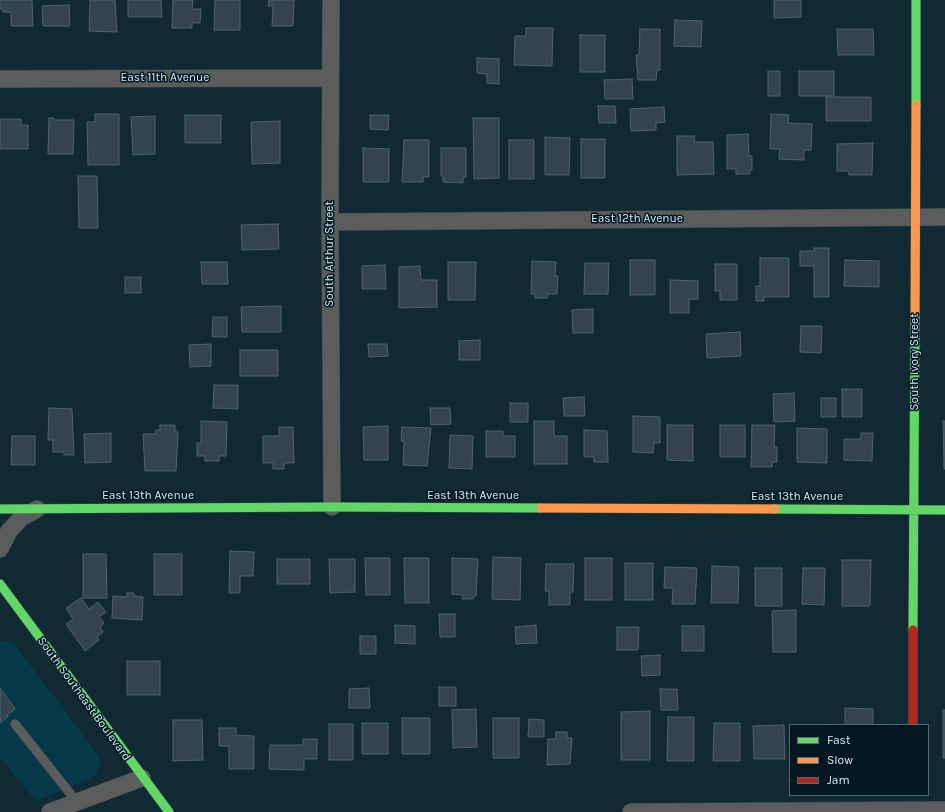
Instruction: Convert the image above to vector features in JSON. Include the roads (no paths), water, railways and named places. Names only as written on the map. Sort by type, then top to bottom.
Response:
[{"type":"street","name":"South Arthur Street","points":[[331,0],[330,222],[332,507]]},
{"type":"street","name":"South Ivory Street","points":[[913,724],[916,0]]},
{"type":"street","name":"East 11th Avenue","points":[[0,79],[330,78]]},
{"type":"street","name":"East 12th Avenue","points":[[330,222],[945,217]]},
{"type":"street","name":"East 13th Avenue","points":[[0,509],[332,507],[945,510]]},
{"type":"street","points":[[0,549],[9,531],[21,518],[37,509]]},
{"type":"street","name":"South Southeast Boulevard","points":[[0,584],[142,778],[169,812]]},
{"type":"street","points":[[50,812],[142,778]]},
{"type":"street","points":[[631,812],[913,806],[945,810]]},
{"type":"lane","points":[[15,724],[77,802]]}]
